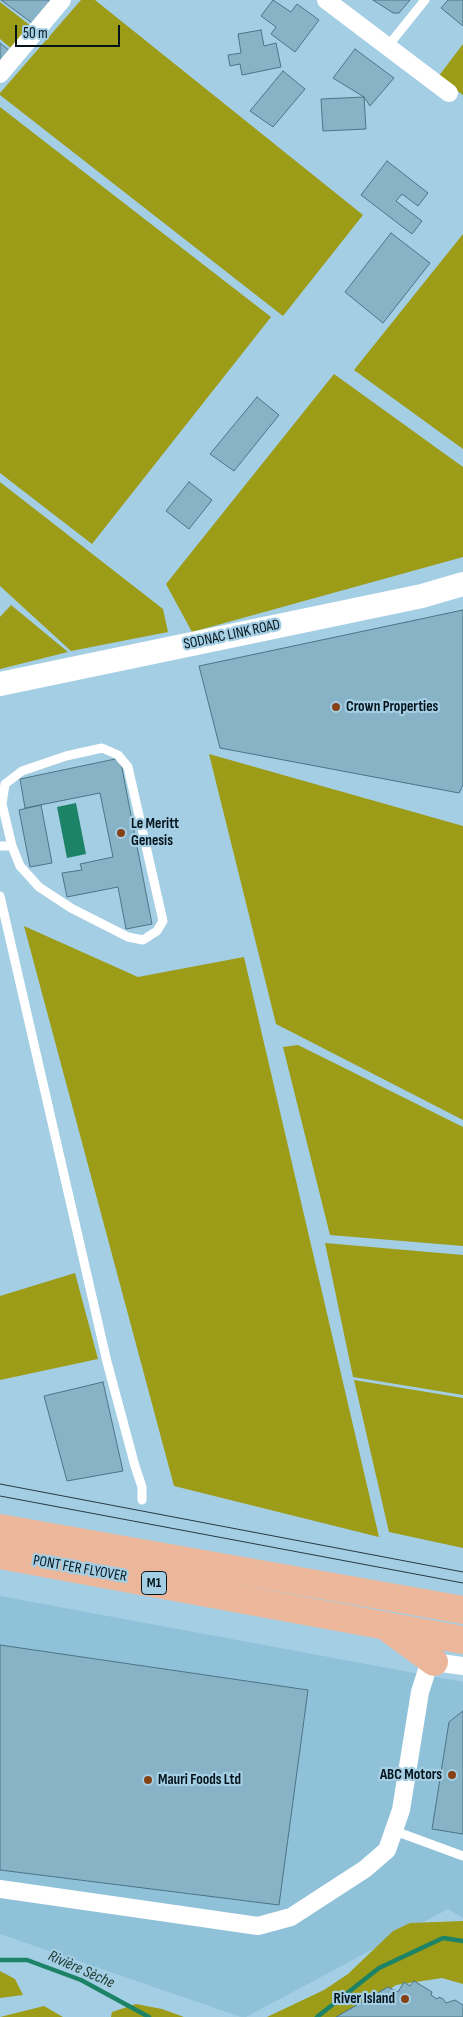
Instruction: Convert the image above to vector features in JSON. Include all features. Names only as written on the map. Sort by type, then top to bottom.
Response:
[{"type":"highway","points":[[0,1518],[108,1535],[309,1581]]},
{"type":"highway","name":"PONT FER FLYOVER","points":[[0,1528],[309,1581]]},
{"type":"highway","name":"PONT FER FLYOVER","points":[[0,1555],[308,1611]]},
{"type":"highway","points":[[0,1569],[80,1584],[308,1611]]},
{"type":"highway","name":"M1","points":[[309,1581],[463,1610]]},
{"type":"highway","name":"M1","points":[[308,1611],[463,1640]]},
{"type":"highway","points":[[385,1626],[434,1662]]},
{"type":"main road","name":"SODNAC LINK ROAD","points":[[0,684],[422,596],[463,584]]},
{"type":"street","points":[[0,74],[62,0]]},
{"type":"street","points":[[326,0],[449,93]]},
{"type":"street","points":[[0,1889],[258,1926],[291,1917],[365,1869],[387,1850],[395,1831],[400,1810],[420,1692],[427,1670],[434,1662],[463,1666]]},
{"type":"lane","points":[[388,46],[425,0]]},
{"type":"lane","points":[[102,748],[118,755],[128,767],[163,921],[157,931],[143,940],[128,937],[71,908],[39,887],[20,866],[12,846],[2,804],[6,784],[22,771],[66,756],[102,748]]},
{"type":"lane","points":[[0,846],[12,846]]},
{"type":"lane","points":[[0,896],[107,1362],[142,1487],[142,1500]]},
{"type":"lane","points":[[395,1831],[463,1856]]},
{"type":"shaded area","points":[[81,0],[95,0],[363,215],[283,316],[0,95]]},
{"type":"shaded area","points":[[0,2],[31,26],[12,49],[0,39]]},
{"type":"shaded area","points":[[463,44],[463,95],[438,77]]},
{"type":"shaded area","points":[[0,107],[271,317],[92,544],[0,473]]},
{"type":"shaded area","points":[[463,234],[463,449],[354,370]]},
{"type":"shaded area","points":[[334,374],[463,467],[463,557],[192,632],[166,584]]},
{"type":"shaded area","points":[[0,482],[163,609],[168,632],[71,651],[0,586]]},
{"type":"shaded area","points":[[11,605],[68,652],[0,669],[0,617]]},
{"type":"shaded area","points":[[209,754],[463,826],[463,1120],[276,1024]]},
{"type":"shaded area","points":[[76,803],[86,854],[67,858],[57,807]]},
{"type":"shaded area","points":[[24,926],[138,977],[244,957],[379,1537],[174,1486]]},
{"type":"shaded area","points":[[298,1045],[463,1127],[463,1246],[330,1235],[283,1047]]},
{"type":"shaded area","points":[[325,1243],[463,1255],[463,1395],[353,1377]]},
{"type":"shaded area","points":[[75,1273],[98,1359],[0,1380],[0,1296]]},
{"type":"shaded area","points":[[354,1380],[463,1398],[463,1548],[389,1532]]},
{"type":"shaded area","points":[[0,1596],[463,1682],[463,1918],[448,1909],[246,2017],[241,2017],[0,1934]]},
{"type":"shaded area","points":[[463,1921],[463,1984],[442,1978],[396,1985],[350,2017],[267,2017],[324,1990],[348,1974],[393,1931],[410,1923]]},
{"type":"shaded area","points":[[0,1971],[15,1979],[23,1995],[0,1998]]},
{"type":"shaded area","points":[[136,2004],[162,2009],[184,2017],[111,2017],[112,2012]]},
{"type":"shaded area","points":[[44,2006],[63,2017],[0,2017]]},
{"type":"building","points":[[1,0],[49,0],[49,5],[32,23]]},
{"type":"building","points":[[273,0],[291,12],[297,4],[319,20],[295,52],[271,34],[276,27],[261,16]]},
{"type":"building","points":[[373,0],[410,0],[399,13],[393,13]]},
{"type":"building","points":[[448,0],[463,0],[463,26],[441,8]]},
{"type":"building","points":[[261,30],[264,46],[276,43],[281,67],[242,75],[240,64],[230,66],[228,55],[241,53],[238,34]]},
{"type":"building","points":[[0,43],[11,52],[0,66]]},
{"type":"building","points":[[355,49],[394,78],[370,106],[364,97],[333,78]]},
{"type":"building","points":[[283,71],[305,89],[273,127],[250,111]]},
{"type":"building","points":[[364,97],[366,129],[323,131],[321,99]]},
{"type":"building","points":[[387,161],[428,193],[418,206],[402,194],[396,201],[422,221],[412,234],[361,195]]},
{"type":"building","points":[[391,233],[430,263],[383,323],[345,292]]},
{"type":"building","points":[[257,397],[279,415],[234,471],[210,454]]},
{"type":"building","points":[[189,482],[212,500],[189,529],[166,511]]},
{"type":"building","name":"Crown Properties","points":[[463,610],[463,785],[459,793],[220,748],[199,666]]},
{"type":"building","name":"Le Meritt Genesis","points":[[120,758],[152,924],[126,929],[118,887],[67,897],[62,873],[82,870],[80,864],[113,857],[100,793],[25,808],[20,779]]},
{"type":"building","points":[[41,805],[52,863],[30,867],[19,810]]},
{"type":"building","points":[[103,1382],[123,1471],[67,1481],[44,1396]]},
{"type":"building","name":"Mauri Foods Ltd","points":[[0,1645],[308,1690],[279,1905],[0,1870]]},
{"type":"building","name":"ABC Motors","points":[[463,1711],[463,1834],[432,1829],[449,1722]]},
{"type":"building","name":"River Island","points":[[414,1981],[432,1992],[431,1995],[437,1999],[439,1997],[446,2003],[455,2000],[463,2005],[463,2017],[336,2017],[388,1987],[398,1992],[404,1982],[410,1986]]},
{"type":"waterway","name":"Rivière Sèche","points":[[317,2017],[379,1968],[443,1938],[463,1941]]},
{"type":"waterway","name":"Rivière Sèche","points":[[0,1960],[27,1960],[81,1980],[149,2017]]},
{"type":"tram line","points":[[0,1484],[463,1572]]},
{"type":"tram line","points":[[0,1496],[463,1583]]},
{"type":"place","name":"Crown Properties","points":[[336,707]]},
{"type":"place","name":"Le Meritt Genesis","points":[[121,833]]},
{"type":"place","name":"ABC Motors","points":[[452,1775]]},
{"type":"place","name":"Mauri Foods Ltd","points":[[148,1780]]},
{"type":"place","name":"River Island","points":[[405,1999]]}]
